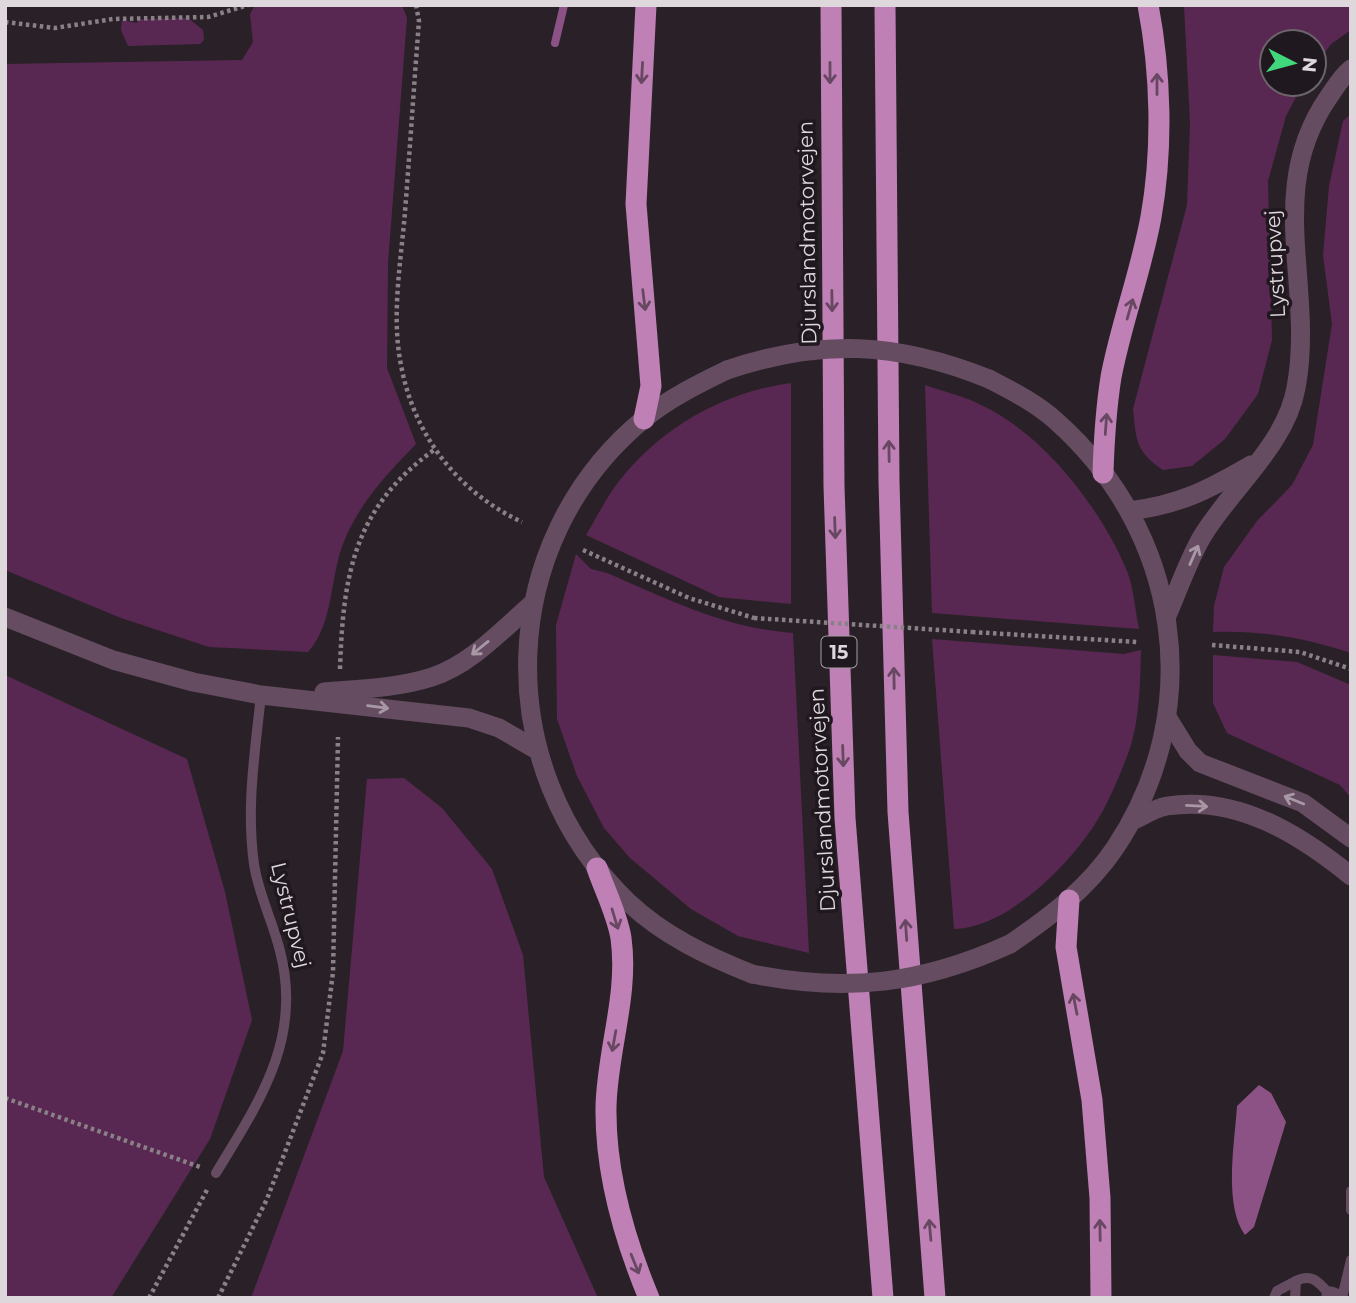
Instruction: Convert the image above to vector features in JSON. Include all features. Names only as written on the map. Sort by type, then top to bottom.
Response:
[{"type":"highway","points":[[644,419],[651,386],[636,204],[646,5]]},
{"type":"highway","name":"Djurslandmotorvejen","points":[[831,5],[834,486],[845,818],[883,1298]]},
{"type":"highway","points":[[885,5],[889,481],[898,812],[935,1298]]},
{"type":"highway","points":[[1103,473],[1105,420],[1112,375],[1136,288],[1151,214],[1157,140],[1158,72],[1148,5]]},
{"type":"highway","points":[[597,868],[621,937],[623,973],[606,1108],[609,1151],[626,1242],[649,1298]]},
{"type":"highway","points":[[1069,900],[1066,947],[1092,1100],[1100,1198],[1101,1298]]},
{"type":"street","name":"Lystrupvej","points":[[1166,618],[1203,536],[1280,428],[1296,391],[1302,341],[1293,204],[1300,152],[1319,111],[1351,69]]},
{"type":"street","points":[[878,348],[916,354],[989,379],[1025,398],[1054,419],[1081,444],[1103,473],[1147,544],[1159,580],[1170,651],[1167,717],[1155,764],[1132,821],[1100,867],[1069,900],[1010,944],[940,972],[864,985],[789,981],[752,974],[707,956],[666,932],[629,903],[597,868],[572,831],[551,792],[537,750],[528,702],[527,653],[532,604],[548,552],[572,502],[604,457],[644,419],[678,394],[727,370],[801,350],[878,348]]},
{"type":"street","name":"Lystrupvej","points":[[1129,511],[1169,506],[1192,497],[1258,461]]},
{"type":"street","points":[[5,617],[113,660],[193,682],[261,695],[286,695],[377,687],[433,677],[473,654],[532,604]]},
{"type":"street","points":[[286,695],[468,718],[499,728],[537,750]]},
{"type":"street","points":[[1167,717],[1188,751],[1200,763],[1303,803],[1351,838]]},
{"type":"street","points":[[1132,821],[1165,807],[1195,804],[1235,809],[1276,825],[1314,845],[1351,876]]},
{"type":"lane","name":"Lystrupvej","points":[[216,1173],[265,1091],[283,1038],[285,990],[281,953],[254,867],[249,806],[261,695]]},
{"type":"lane","points":[[1351,1191],[1351,1210]]},
{"type":"lane","points":[[1275,1298],[1277,1291],[1305,1276],[1316,1279],[1336,1297],[1351,1260]]},
{"type":"lane","points":[[1295,1298],[1296,1281]]},
{"type":"path","points":[[5,22],[55,28],[113,19],[208,17],[248,5]]},
{"type":"path","points":[[416,5],[419,21],[398,312],[400,364],[412,406],[434,450],[470,490],[523,522]]},
{"type":"path","points":[[340,669],[342,608],[356,547],[385,499],[434,450]]},
{"type":"path","points":[[583,550],[689,598],[754,618],[1137,642]]},
{"type":"path","points":[[1212,645],[1300,652],[1351,669]]},
{"type":"path","points":[[218,1298],[267,1199],[316,1077],[329,1028],[338,737]]},
{"type":"path","points":[[5,1098],[216,1173],[149,1298]]},
{"type":"shaded area","points":[[255,5],[402,5],[407,18],[388,263],[387,368],[416,444],[376,488],[351,525],[340,553],[323,627],[308,652],[209,647],[121,618],[5,570],[5,64],[242,60],[253,42],[250,14]]},
{"type":"shaded area","points":[[1184,5],[1351,5],[1351,30],[1328,48],[1328,28],[1258,28],[1258,98],[1296,98],[1286,116],[1268,181],[1272,340],[1258,394],[1225,439],[1192,466],[1163,470],[1142,451],[1135,429],[1133,409],[1187,205],[1190,123]]},
{"type":"shaded area","points":[[188,18],[203,30],[204,40],[200,44],[128,46],[121,30],[122,20],[136,23],[142,19]]},
{"type":"shaded area","points":[[1351,114],[1351,653],[1283,636],[1213,632],[1214,606],[1224,567],[1257,521],[1292,485],[1313,445],[1332,324],[1323,255],[1329,186],[1343,121]]},
{"type":"shaded area","points":[[791,383],[791,604],[719,597],[586,535],[620,480],[637,461],[675,428],[742,394]]},
{"type":"shaded area","points":[[925,385],[974,402],[1004,418],[1026,434],[1068,476],[1102,523],[1127,571],[1139,629],[932,613]]},
{"type":"shaded area","points":[[576,554],[591,569],[607,573],[675,603],[720,619],[793,633],[809,953],[738,936],[691,909],[630,858],[604,828],[577,776],[557,719],[556,625]]},
{"type":"shaded area","points":[[932,639],[1124,654],[1141,650],[1139,700],[1133,739],[1114,788],[1095,824],[1069,858],[1034,892],[995,918],[974,926],[954,929]]},
{"type":"shaded area","points":[[1213,655],[1297,662],[1351,685],[1351,798],[1340,785],[1227,733],[1213,703]]},
{"type":"shaded area","points":[[5,675],[187,759],[225,892],[252,1020],[210,1139],[111,1298],[5,1298]]},
{"type":"shaded area","points":[[404,778],[442,808],[492,869],[523,955],[544,1177],[598,1298],[251,1298],[343,1051],[367,779]]},
{"type":"shaded area","points":[[1259,1085],[1271,1093],[1286,1122],[1254,1227],[1245,1235],[1238,1222],[1232,1190],[1237,1106]]},
{"type":"waterway","points":[[555,43],[564,5]]}]
